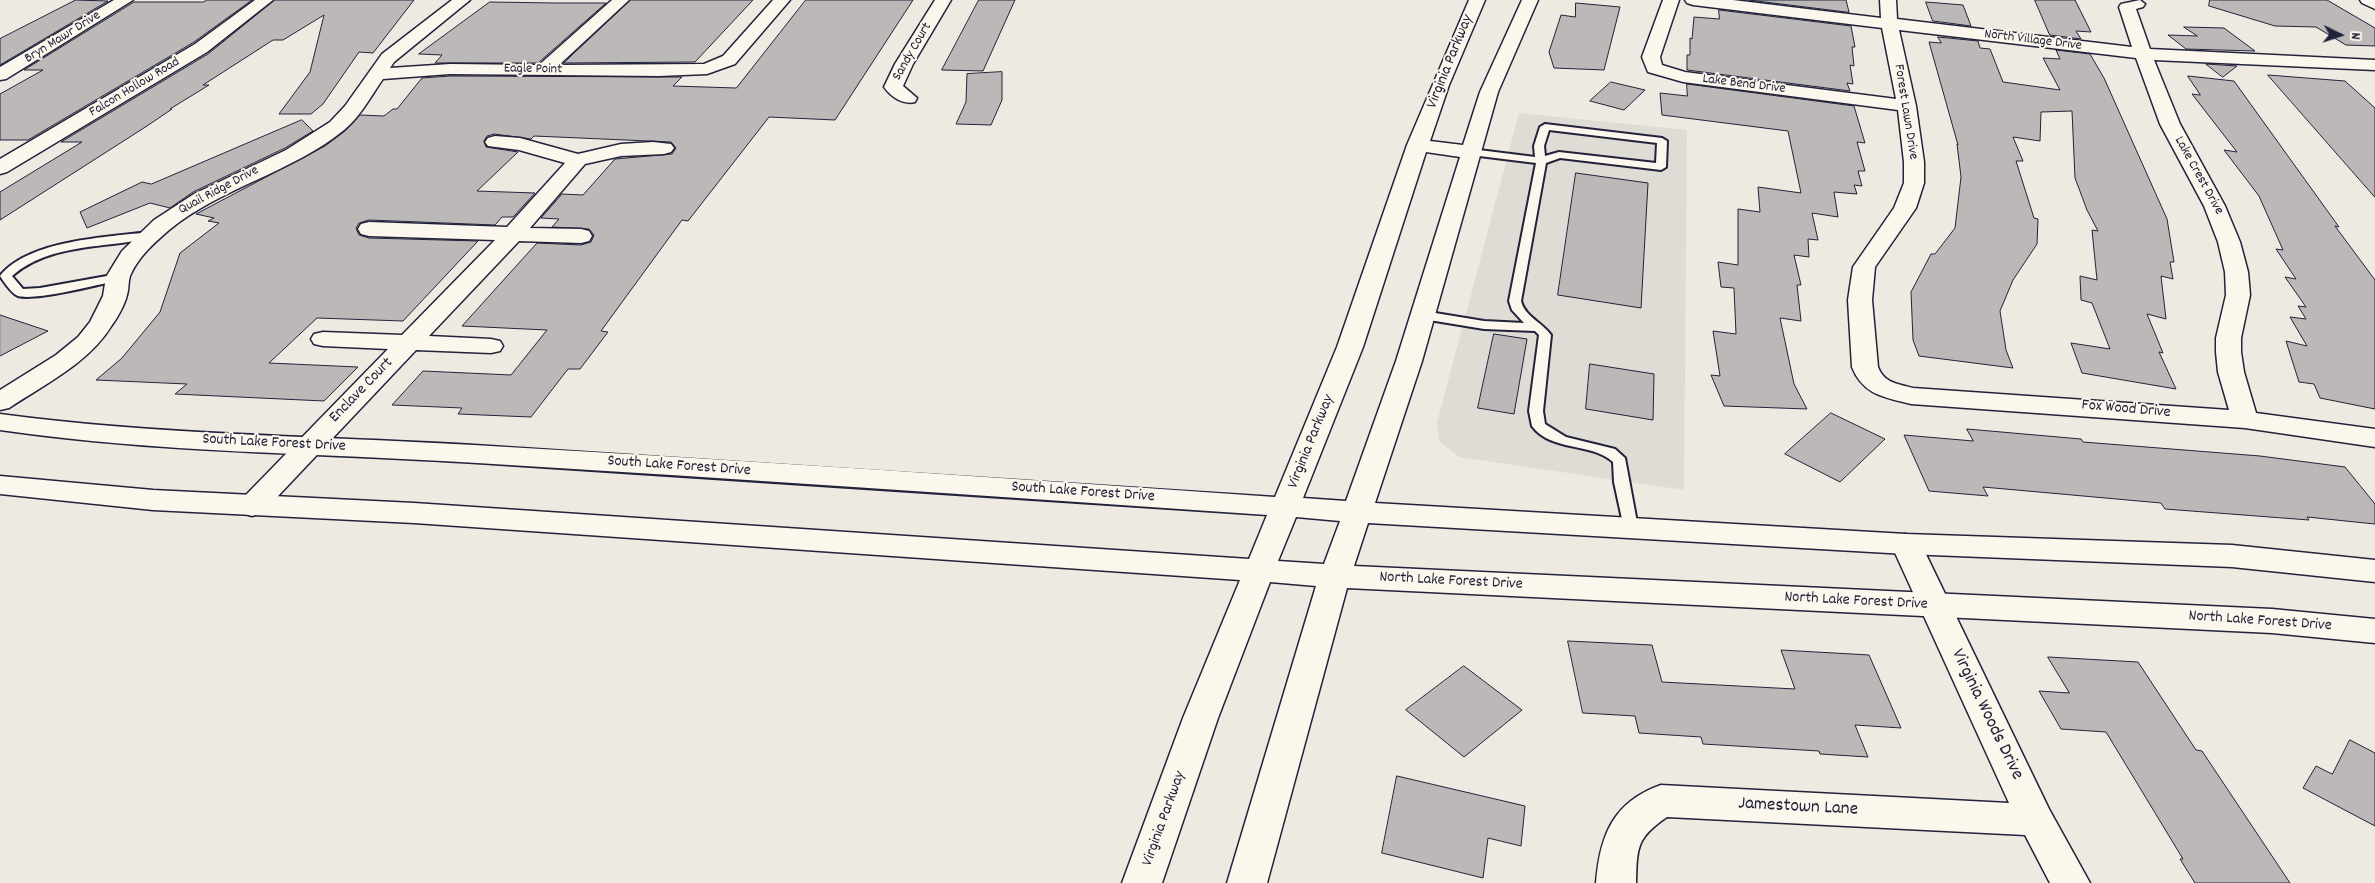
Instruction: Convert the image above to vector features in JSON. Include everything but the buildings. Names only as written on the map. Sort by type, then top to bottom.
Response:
[{"type":"street","name":"Bryn Mawr Drive","points":[[0,75],[125,0]]},
{"type":"street","name":"Falcon Hollow Road","points":[[0,168],[201,48],[265,0]]},
{"type":"street","name":"Quail Ridge Drive","points":[[0,402],[64,360],[87,342],[101,324],[115,296],[118,277],[133,251],[150,235],[179,212],[201,198],[293,154],[337,126],[352,110],[376,74],[395,52],[462,0]]},
{"type":"street","points":[[543,70],[621,0]]},
{"type":"street","name":"Eagle Point","points":[[376,74],[450,69],[690,71],[707,69],[729,60],[782,0]]},
{"type":"street","name":"Sandy Court","points":[[908,98],[893,87],[904,64],[943,0]]},
{"type":"street","name":"Virginia Parkway","points":[[1142,883],[1209,695],[1350,346],[1417,144],[1439,93],[1449,61],[1477,0]]},
{"type":"street","points":[[1247,883],[1322,615],[1423,315],[1489,92],[1530,0]]},
{"type":"street","name":"Lake Bend Drive","points":[[1670,0],[1651,57],[1654,68],[1660,71],[1683,77],[1907,106]]},
{"type":"street","name":"North Village Drive","points":[[1693,0],[2144,54],[2372,66]]},
{"type":"street","name":"Forest Lawn Drive","points":[[1878,386],[1869,377],[1865,367],[1860,300],[1864,267],[1905,208],[1914,183],[1914,162],[1907,106],[1889,23],[1888,0]]},
{"type":"street","points":[[2368,0],[2375,4]]},
{"type":"street","name":"Lake Crest Drive","points":[[2137,4],[2126,7],[2144,54],[2158,101],[2178,142],[2210,193],[2225,228],[2234,259],[2238,287],[2237,305],[2228,342],[2231,368],[2245,420]]},
{"type":"street","points":[[495,142],[520,144],[578,160],[598,153],[627,148],[664,148]]},
{"type":"street","points":[[1417,144],[1471,152]]},
{"type":"street","name":"Enclave Court","points":[[252,506],[514,233],[578,160]]},
{"type":"street","points":[[369,229],[581,236]]},
{"type":"street","name":"Enclave Court","points":[[323,340],[491,346]]},
{"type":"street","name":"Fox Wood Drive","points":[[1878,386],[1912,396],[2245,420],[2375,438]]},
{"type":"street","name":"South Lake Forest Drive","points":[[0,422],[57,430],[114,434],[1058,491],[1358,512]]},
{"type":"street","points":[[0,485],[153,500],[414,513],[1260,569],[1336,576]]},
{"type":"street","points":[[1358,512],[1906,544],[2232,556],[2375,571]]},
{"type":"street","name":"Virginia Woods Drive","points":[[1906,544],[1933,606],[2036,820],[2070,883]]},
{"type":"street","name":"North Lake Forest Drive","points":[[1336,576],[2272,621],[2375,631]]},
{"type":"street","name":"Jamestown Lane","points":[[1616,883],[1617,858],[1622,838],[1635,818],[1662,801],[2036,820]]},
{"type":"lane","points":[[1471,152],[1541,161],[1559,155],[1661,167],[1662,141],[1545,127],[1539,146],[1541,161],[1515,301],[1516,308],[1525,319],[1539,327],[1545,335],[1536,411],[1539,426],[1561,440],[1610,452],[1620,461],[1621,482],[1631,528]]},
{"type":"lane","points":[[118,277],[40,292],[20,292],[6,276],[12,268],[44,255],[85,243],[150,235]]},
{"type":"lane","points":[[1423,315],[1484,325],[1539,327]]},
{"type":"shaded area","points":[[1519,113],[1687,130],[1684,490],[1459,457],[1439,441],[1437,423]]}]
